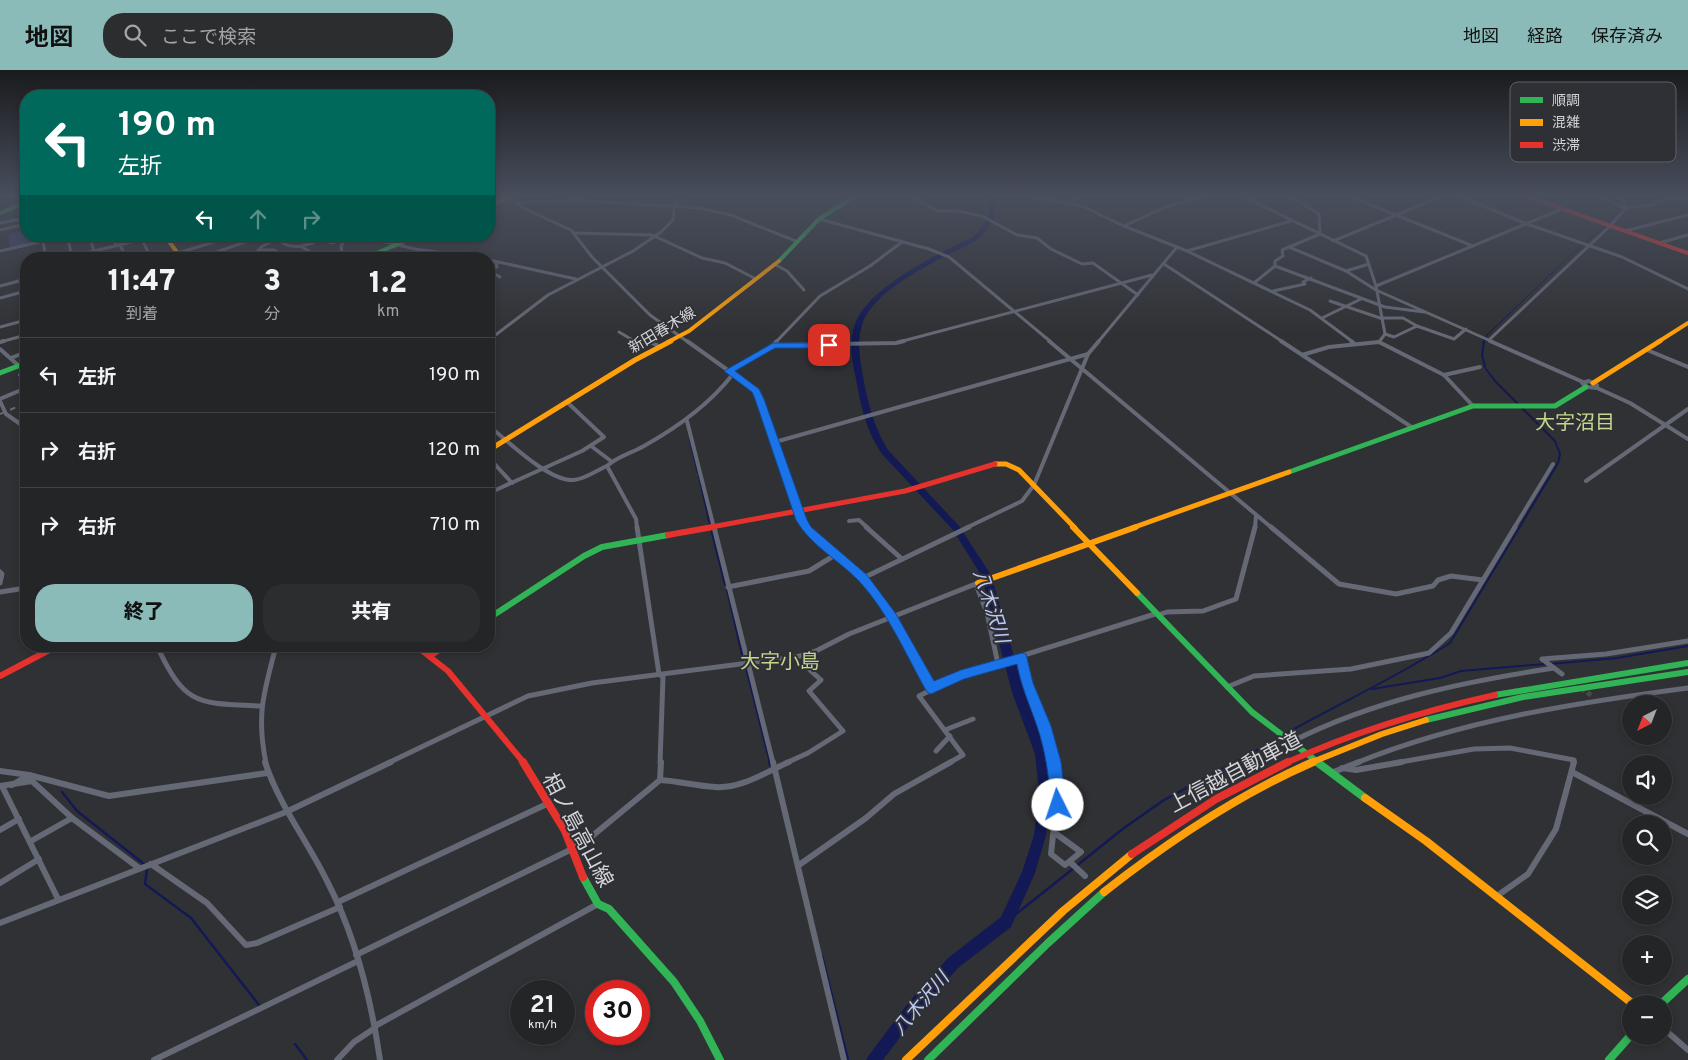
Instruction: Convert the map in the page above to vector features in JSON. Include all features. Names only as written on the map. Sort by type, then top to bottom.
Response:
[{"type":"main road","points":[[1655,241],[1688,253]]},
{"type":"main road","points":[[169,242],[178,252]]},
{"type":"main road","name":"新田春木線","points":[[495,447],[632,362],[695,327],[754,278],[787,255],[798,242]]},
{"type":"main road","points":[[378,252],[397,243]]},
{"type":"main road","points":[[1595,386],[1688,323]]},
{"type":"main road","points":[[0,373],[19,366]]},
{"type":"main road","points":[[731,372],[756,391],[798,510],[807,530],[822,544]]},
{"type":"main road","points":[[977,583],[1472,406],[1555,406],[1585,384]]},
{"type":"main road","points":[[495,614],[584,556],[602,547],[905,491],[1001,464],[1016,467],[1252,712],[1330,773],[1426,841],[1623,995]]},
{"type":"main road","points":[[0,676],[46,652]]},
{"type":"main road","name":"相ノ島高山線","points":[[424,652],[448,671],[523,761],[549,804],[572,849],[582,875],[598,904],[609,909],[674,982],[700,1021],[720,1060]]},
{"type":"main road","points":[[430,656],[436,652]]},
{"type":"main road","name":"上信越自動車道","points":[[906,1060],[1060,914],[1138,849],[1212,799],[1261,772],[1310,749],[1361,730],[1441,705],[1539,685],[1688,663]]},
{"type":"main road","name":"上信越自動車道","points":[[928,1060],[1070,923],[1142,862],[1221,808],[1270,781],[1320,757],[1396,729],[1451,713],[1547,694],[1688,672]]},
{"type":"main road","points":[[1670,995],[1688,978]]},
{"type":"main road","points":[[1609,1060],[1622,1045]]},
{"type":"street","points":[[581,241],[592,257],[641,307],[731,372]]},
{"type":"street","points":[[495,335],[516,316],[576,279],[647,241]]},
{"type":"street","points":[[667,241],[702,258],[725,263],[754,278]]},
{"type":"street","points":[[1041,241],[1051,249],[1082,264],[1093,263],[1138,295]]},
{"type":"street","points":[[1162,241],[1187,251],[1310,310],[1355,344]]},
{"type":"street","points":[[1187,251],[1221,241]]},
{"type":"street","points":[[1254,283],[1275,266],[1275,261],[1284,256],[1282,250],[1303,241]]},
{"type":"street","points":[[1333,241],[1366,256],[1383,319],[1385,334],[1379,342]]},
{"type":"street","points":[[1461,241],[1473,246]]},
{"type":"street","points":[[1376,288],[1485,241]]},
{"type":"street","points":[[1581,241],[1688,289]]},
{"type":"street","points":[[1490,339],[1589,241]]},
{"type":"street","points":[[1660,243],[1667,241]]},
{"type":"street","points":[[0,251],[40,242]]},
{"type":"street","points":[[92,242],[96,250]]},
{"type":"street","points":[[116,242],[122,252]]},
{"type":"street","points":[[90,252],[131,242]]},
{"type":"street","points":[[191,252],[217,242]]},
{"type":"street","points":[[216,252],[246,242]]},
{"type":"street","points":[[258,250],[270,242]]},
{"type":"street","points":[[281,242],[286,246],[295,245],[310,252]]},
{"type":"street","points":[[302,248],[317,242]]},
{"type":"street","points":[[392,242],[415,249],[435,252]]},
{"type":"street","points":[[495,430],[556,476],[574,480],[607,466],[686,421],[716,396],[731,372],[773,345],[816,300],[835,285],[870,266],[902,242],[936,250],[949,258],[1340,584],[1396,594],[1432,586],[1438,580],[1451,576],[1483,580]]},
{"type":"street","points":[[863,578],[1022,501],[1034,485],[1088,354],[1177,247]]},
{"type":"street","points":[[1289,247],[1346,271],[1426,312],[1490,339],[1585,384],[1595,386],[1630,403],[1688,439]]},
{"type":"street","points":[[258,250],[274,250],[277,252]]},
{"type":"street","points":[[495,269],[497,267],[496,262],[576,279]]},
{"type":"street","points":[[495,269],[508,264]]},
{"type":"street","points":[[774,264],[787,271],[804,290]]},
{"type":"street","points":[[1164,264],[1413,428]]},
{"type":"street","points":[[1346,271],[1369,264]]},
{"type":"street","points":[[1275,266],[1311,278],[1380,307],[1426,312]]},
{"type":"street","points":[[495,274],[500,277]]},
{"type":"street","points":[[773,345],[868,345],[896,343],[1154,275]]},
{"type":"street","points":[[1271,291],[1294,288],[1305,284],[1303,282],[1311,278]]},
{"type":"street","points":[[0,286],[20,281]]},
{"type":"street","points":[[0,298],[20,293]]},
{"type":"street","points":[[1322,318],[1361,299]]},
{"type":"street","points":[[1330,301],[1383,319],[1403,318],[1417,326],[1454,338],[1466,329]]},
{"type":"street","points":[[0,327],[20,322]]},
{"type":"street","points":[[1385,334],[1394,337],[1417,326]]},
{"type":"street","points":[[619,332],[637,343],[650,342],[660,346]]},
{"type":"street","points":[[0,342],[20,337]]},
{"type":"street","points":[[1302,355],[1329,346],[1379,342],[1444,375],[1472,406]]},
{"type":"street","points":[[0,349],[19,366]]},
{"type":"street","points":[[1647,350],[1688,367]]},
{"type":"street","points":[[11,358],[20,354]]},
{"type":"street","points":[[775,442],[1088,354]]},
{"type":"street","points":[[1444,375],[1480,367]]},
{"type":"street","points":[[20,391],[0,402],[1,408],[6,415],[20,424]]},
{"type":"street","points":[[495,490],[591,446],[604,437],[568,403]]},
{"type":"street","points":[[1586,481],[1688,409]]},
{"type":"street","points":[[686,421],[799,865],[844,1060]]},
{"type":"street","points":[[591,446],[611,462]]},
{"type":"street","points":[[1227,688],[1245,678],[1254,676],[1350,668],[1423,656],[1444,642],[1554,464]]},
{"type":"street","points":[[495,465],[512,483]]},
{"type":"street","points":[[607,466],[636,519],[659,674],[662,677],[660,780]]},
{"type":"street","points":[[799,865],[866,818],[894,794],[963,755],[919,696],[931,688],[961,675],[1021,658],[1156,614],[1203,611],[1236,599],[1256,528],[1256,515]]},
{"type":"street","points":[[849,520],[859,520],[902,559]]},
{"type":"street","points":[[822,544],[863,578],[892,618],[931,688]]},
{"type":"street","points":[[728,587],[809,571],[835,555]]},
{"type":"street","points":[[0,572],[2,574],[0,583]]},
{"type":"street","points":[[0,922],[286,812],[528,696],[552,689],[796,657],[814,652],[848,634],[977,583],[987,613],[998,664]]},
{"type":"street","points":[[0,592],[20,589]]},
{"type":"street","points":[[1562,674],[1542,659],[1606,654],[1688,641]]},
{"type":"street","points":[[160,652],[182,691],[192,697],[219,703],[260,706]]},
{"type":"street","points":[[274,652],[260,706],[259,734],[267,773],[286,812],[339,904],[357,958],[375,1027],[380,1060]]},
{"type":"street","points":[[154,1060],[572,849],[592,837],[660,780],[684,781],[715,787],[737,784],[808,753],[843,730],[809,692],[821,680],[810,670],[806,660],[814,652]]},
{"type":"street","points":[[1021,658],[1027,683],[1044,726],[1054,762],[1058,805],[1051,854],[1066,865],[1081,852],[1055,833]]},
{"type":"street","points":[[1289,741],[1346,715],[1396,699],[1485,679],[1554,668]]},
{"type":"street","points":[[1330,773],[1459,729],[1507,716],[1594,698],[1688,688]]},
{"type":"street","points":[[945,730],[973,719]]},
{"type":"street","points":[[936,750],[950,736]]},
{"type":"street","points":[[1342,768],[1356,770],[1456,751],[1510,748],[1574,760],[1556,829],[1528,874],[1497,896]]},
{"type":"street","points":[[0,771],[29,775],[109,796],[267,773]]},
{"type":"street","points":[[1572,772],[1688,834]]},
{"type":"street","points":[[12,785],[29,775]]},
{"type":"street","points":[[58,899],[20,819],[1,786],[32,781],[72,818],[139,868]]},
{"type":"street","points":[[152,864],[207,903],[246,945],[258,943],[549,804]]},
{"type":"street","points":[[31,841],[72,818]]},
{"type":"street","points":[[0,830],[20,819]]},
{"type":"street","points":[[0,883],[39,859]]},
{"type":"street","points":[[1070,862],[1085,876]]},
{"type":"street","points":[[337,1060],[343,1051],[375,1027],[598,904]]},
{"type":"street","points":[[1672,1036],[1688,1050]]},
{"type":"shaded area","points":[[9,241],[36,242],[10,248]]},
{"type":"waterway","name":"八木沢川","points":[[874,1060],[914,1007],[953,963],[1006,922],[1028,873],[1040,835],[1045,790],[1041,754],[1018,692],[986,575],[956,528],[885,452],[879,443],[865,410],[857,367],[856,332],[864,313],[875,300],[890,287],[927,263],[969,241]]},
{"type":"waterway","points":[[1483,342],[1487,335],[1587,241]]},
{"type":"waterway","points":[[1484,341],[1482,355],[1485,367]]},
{"type":"waterway","points":[[1285,734],[1389,679],[1450,643],[1558,463],[1560,454],[1555,441],[1495,381],[1486,369]]},
{"type":"waterway","points":[[690,440],[698,473]]},
{"type":"waterway","points":[[699,476],[710,525]]},
{"type":"waterway","points":[[711,529],[725,585]]},
{"type":"waterway","points":[[727,590],[744,663]]},
{"type":"waterway","points":[[1550,664],[1617,658],[1688,646]]},
{"type":"waterway","points":[[1372,689],[1440,678],[1461,671],[1545,664]]},
{"type":"waterway","points":[[746,668],[770,763]]},
{"type":"waterway","points":[[1233,763],[1281,737]]},
{"type":"waterway","points":[[1006,922],[1124,828],[1164,800],[1235,762]]},
{"type":"waterway","points":[[62,792],[77,811],[144,864]]},
{"type":"waterway","points":[[147,869],[145,884],[191,918],[259,1005]]},
{"type":"waterway","points":[[822,956],[848,1060]]},
{"type":"waterway","points":[[295,1044],[307,1060]]},
{"type":"tunnel","points":[[1581,688],[1592,696]]},
{"type":"railway","points":[[384,252],[408,242]]},
{"type":"railway","points":[[0,414],[20,406]]},
{"type":"traffic: fast","points":[[779,261],[799,241]]},
{"type":"traffic: fast","points":[[379,252],[402,242]]},
{"type":"traffic: fast","points":[[0,373],[20,365]]},
{"type":"traffic: fast","points":[[729,371],[756,391],[801,520],[807,530],[822,544]]},
{"type":"traffic: fast","points":[[1289,472],[1473,406],[1555,406],[1586,387]]},
{"type":"traffic: fast","points":[[495,614],[584,556],[602,547],[668,535]]},
{"type":"traffic: fast","points":[[1137,593],[1252,712],[1365,798]]},
{"type":"traffic: fast","points":[[1495,695],[1688,663]]},
{"type":"traffic: fast","points":[[1426,720],[1523,697],[1688,672]]},
{"type":"traffic: fast","points":[[583,877],[598,904],[609,909],[674,982],[700,1021],[720,1060]]},
{"type":"traffic: fast","points":[[928,1060],[1048,943],[1104,892]]},
{"type":"traffic: fast","points":[[1671,995],[1688,979]]},
{"type":"traffic: fast","points":[[1609,1060],[1622,1045]]},
{"type":"traffic: slow","points":[[169,242],[177,252]]},
{"type":"traffic: slow","points":[[495,446],[635,360],[689,331],[779,261]]},
{"type":"traffic: slow","points":[[1593,383],[1688,323]]},
{"type":"traffic: slow","points":[[995,464],[1006,464],[1019,470],[1137,593]]},
{"type":"traffic: slow","points":[[978,583],[1289,472]]},
{"type":"traffic: slow","points":[[1104,892],[1178,837],[1256,790],[1339,750],[1426,720]]},
{"type":"traffic: slow","points":[[1365,798],[1426,841],[1622,995]]},
{"type":"traffic: slow","points":[[906,1060],[1063,911],[1132,854]]},
{"type":"traffic: jam","points":[[1654,241],[1688,253]]},
{"type":"traffic: jam","points":[[668,535],[905,491],[995,464]]},
{"type":"traffic: jam","points":[[0,676],[46,652]]},
{"type":"traffic: jam","points":[[424,652],[448,671],[523,761],[565,831],[583,877]]},
{"type":"traffic: jam","points":[[430,656],[436,652]]},
{"type":"traffic: jam","points":[[1132,854],[1216,799],[1304,754],[1397,720],[1445,706],[1495,695]]},
{"type":"district","name":"大字沼目","points":[[1575,422]]},
{"type":"district","name":"大字小島","points":[[780,661]]},
{"type":"route","points":[[829,345],[773,345],[729,371],[756,391],[760,399],[801,520],[807,530],[863,578],[892,618],[931,688],[961,675],[1022,658],[1027,683],[1044,726],[1054,762],[1058,805]]}]
